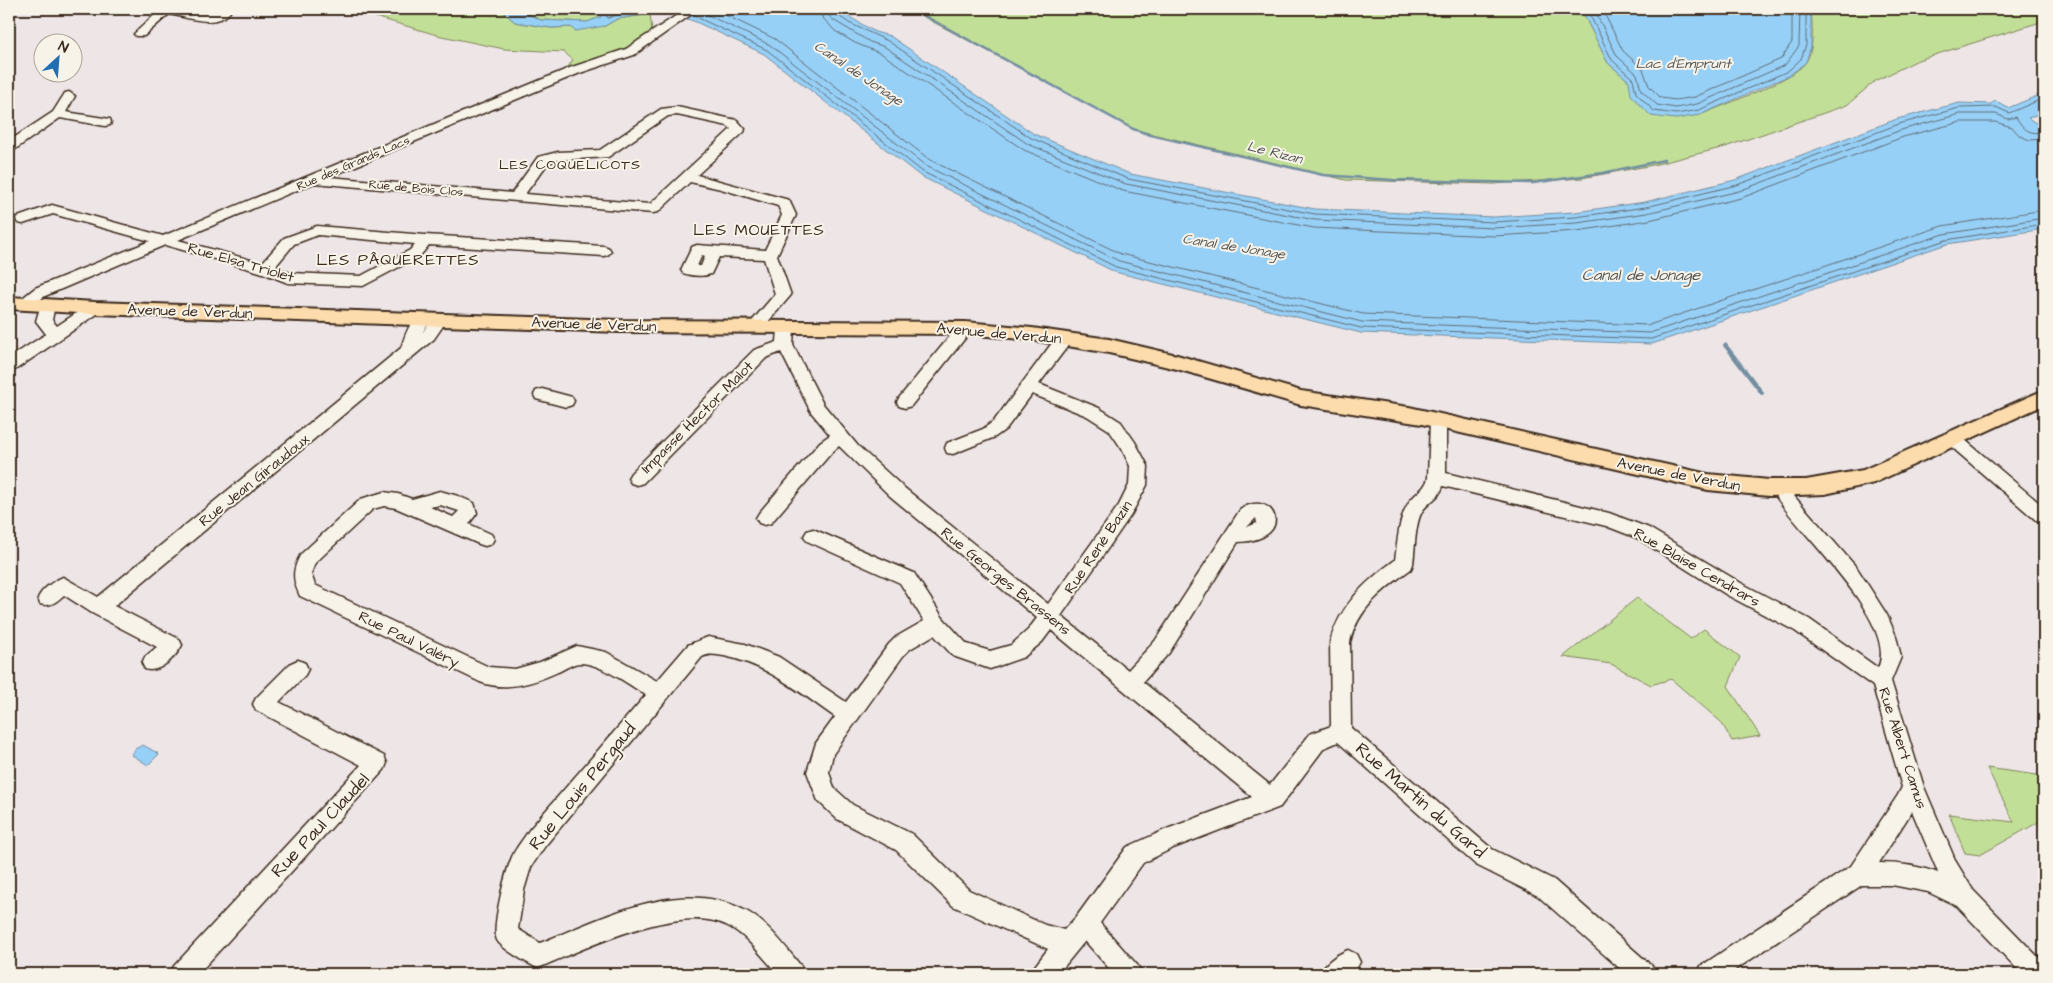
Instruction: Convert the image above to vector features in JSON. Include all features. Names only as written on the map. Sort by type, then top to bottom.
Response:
[{"type":"main road","name":"Avenue de Verdun","points":[[16,303],[95,308],[431,320],[620,326],[755,327],[785,336],[881,326],[965,328],[1032,334],[1108,346],[1177,362],[1283,394],[1430,419],[1708,482],[1781,490],[1836,485],[1867,477],[2044,397]]},
{"type":"street","points":[[9,11],[13,9]]},
{"type":"street","points":[[140,34],[166,9],[204,16]]},
{"type":"street","name":"Rue des Grands Lacs","points":[[16,303],[576,70],[630,52],[693,9]]},
{"type":"street","points":[[9,147],[58,114],[69,96]]},
{"type":"street","name":"Rue de Bois Clos","points":[[315,180],[653,209],[739,129],[732,123],[677,111],[665,112],[603,154],[558,156],[543,160],[516,196]]},
{"type":"street","points":[[58,114],[106,122]]},
{"type":"street","points":[[688,177],[784,203],[789,215],[770,255],[783,295],[755,327]]},
{"type":"street","name":"Rue Elsa Triolet","points":[[23,220],[52,210],[265,269],[288,278],[363,281],[415,253],[425,240]]},
{"type":"street","points":[[265,269],[289,242],[317,230],[425,240],[604,251]]},
{"type":"street","points":[[714,252],[770,255]]},
{"type":"street","points":[[47,305],[44,321],[56,335]]},
{"type":"street","points":[[9,366],[95,308]]},
{"type":"street","name":"Rue Jean Giraudoux","points":[[99,607],[408,351],[414,332],[431,320]]},
{"type":"street","points":[[905,402],[965,328]]},
{"type":"street","name":"Rue Georges Brassens","points":[[785,336],[817,408],[852,451],[896,491],[1272,800]]},
{"type":"street","name":"Impasse Hector Malot","points":[[638,478],[760,354],[785,336]]},
{"type":"street","points":[[954,448],[990,433],[1000,425],[1064,339]]},
{"type":"street","name":"Rue René Bazin","points":[[813,536],[907,578],[936,624],[960,650],[990,660],[1017,651],[1035,636],[1125,510],[1138,485],[1139,466],[1129,446],[1114,426],[1093,412],[1029,386]]},
{"type":"street","points":[[542,395],[566,401]]},
{"type":"street","points":[[1043,974],[1085,924],[1135,855],[1167,840],[1272,800],[1317,741],[1341,732],[1340,642],[1342,628],[1368,591],[1404,564],[1410,519],[1416,506],[1434,489],[1437,478],[1430,419]]},
{"type":"street","points":[[765,518],[826,447],[840,436]]},
{"type":"street","points":[[1952,438],[2044,517]]},
{"type":"street","name":"Rue Blaise Cendrars","points":[[1437,478],[1609,520],[1643,533],[1734,589],[1802,626],[1880,681]]},
{"type":"street","name":"Rue Albert Camus","points":[[1781,490],[1788,501],[1858,584],[1882,621],[1891,659],[1880,681],[1913,787],[1948,870],[1965,898],[2038,974]]},
{"type":"street","name":"Rue Paul Valéry","points":[[485,539],[398,501],[384,499],[367,504],[307,560],[302,574],[308,590],[487,676],[515,678],[544,669],[577,654],[599,658],[659,692]]},
{"type":"street","points":[[1129,683],[1162,647],[1233,535]]},
{"type":"street","points":[[47,598],[63,586],[172,645],[152,663]]},
{"type":"street","points":[[936,624],[899,646],[847,714],[823,750],[818,772],[826,794],[845,812],[904,842],[961,898],[1043,936],[1068,943]]},
{"type":"street","name":"Rue Louis Pergaud","points":[[793,974],[767,945],[736,918],[710,908],[664,911],[624,920],[538,956],[506,934],[513,890],[522,862],[537,838],[695,650],[708,644],[745,652],[772,663],[847,714]]},
{"type":"street","name":"Rue Paul Claudel","points":[[182,974],[378,763],[263,704],[298,669]]},
{"type":"street","name":"Rue Martin du Gard","points":[[1341,732],[1484,857],[1546,888],[1644,974]]},
{"type":"street","points":[[1709,974],[1859,874],[1906,802],[1913,787]]},
{"type":"street","points":[[1859,874],[1892,874],[1930,882],[1965,898]]},
{"type":"street","points":[[1085,924],[1130,974]]},
{"type":"green space","points":[[348,9],[500,9],[515,22],[551,28],[605,26],[617,19],[650,14],[652,31],[629,49],[601,61],[543,79],[567,68],[573,60],[564,52],[504,49],[437,35]]},
{"type":"green space","points":[[523,9],[595,9],[601,17],[587,22],[541,20],[523,12]]},
{"type":"green space","points":[[911,9],[1581,9],[1608,63],[1629,81],[1700,115],[1773,84],[1799,69],[1806,62],[1811,50],[1811,9],[2044,9],[2044,21],[1918,60],[1875,81],[1847,105],[1725,147],[1653,165],[1582,178],[1494,184],[1346,180],[1136,130]]},
{"type":"green space","points":[[1637,598],[1691,639],[1704,629],[1740,657],[1728,686],[1760,736],[1732,741],[1721,722],[1671,679],[1651,685],[1611,664],[1563,657]]},
{"type":"green space","points":[[1987,768],[2044,776],[2044,819],[1980,855],[1965,853],[1949,814],[2014,822]]},
{"type":"water","name":"Canal de Jonage","points":[[500,9],[523,9],[523,12],[541,20],[587,22],[601,17],[595,9],[836,9],[875,32],[890,36],[1034,134],[1130,174],[1315,209],[1494,217],[1575,212],[1645,202],[1735,180],[1897,119],[1959,103],[1991,104],[1995,101],[2008,108],[2044,93],[2044,112],[2028,118],[2036,123],[2044,119],[2044,229],[1947,244],[1652,344],[1361,333],[1115,272],[920,176],[764,54],[696,22],[674,14],[650,14],[617,19],[605,26],[575,31],[571,27],[551,28],[515,22]]},
{"type":"water","name":"Lac d'Emprunt","points":[[1581,9],[1811,9],[1811,46],[1806,62],[1790,75],[1700,115],[1676,119],[1651,116],[1631,95],[1629,81],[1608,63]]},
{"type":"water","points":[[143,745],[159,754],[148,765],[132,755],[135,749]]},
{"type":"waterway","name":"Le Rizan","points":[[912,9],[1133,129],[1151,135],[1323,175],[1393,180],[1533,183],[1603,173],[1664,160]]},
{"type":"waterway","points":[[1725,345],[1762,393]]},
{"type":"district","name":"LES COQUELICOTS","points":[[570,164]]},
{"type":"district","name":"LES MOUETTES","points":[[759,229]]},
{"type":"district","name":"LES PÂQUERETTES","points":[[398,259]]}]
